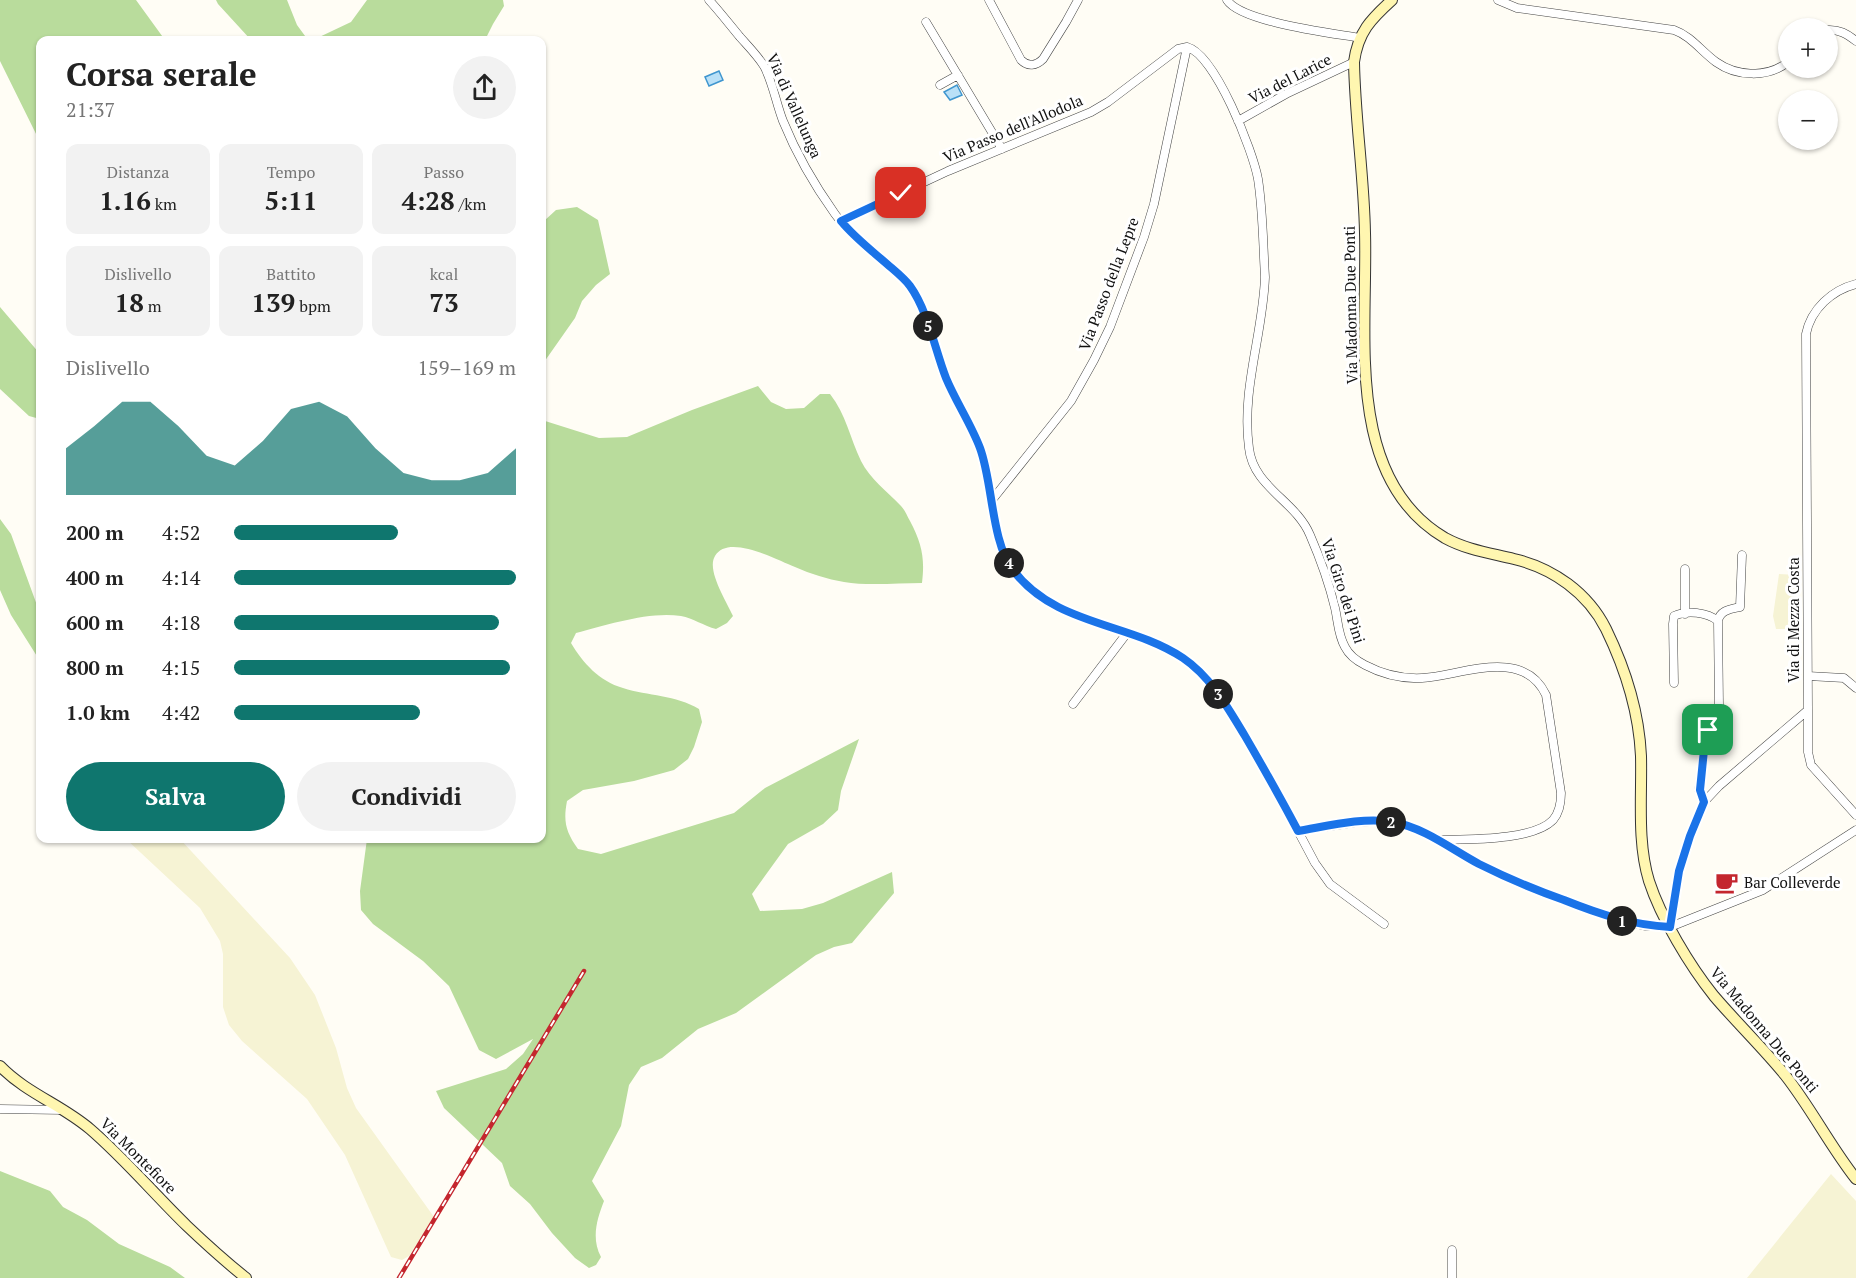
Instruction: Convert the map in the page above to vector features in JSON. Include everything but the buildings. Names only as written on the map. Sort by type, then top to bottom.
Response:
[{"type":"main road","name":"Via Madonna Due Ponti","points":[[1392,0],[1370,21],[1360,38],[1354,62],[1365,232],[1365,372],[1372,420],[1384,469],[1404,502],[1433,530],[1468,548],[1523,561],[1549,572],[1573,588],[1599,618],[1617,655],[1635,713],[1641,754],[1644,859],[1653,891],[1670,927],[1698,975],[1791,1083],[1856,1179]]},
{"type":"main road","name":"Via Montefiore","points":[[0,1066],[24,1086],[64,1110],[99,1137],[188,1227],[246,1278]]},
{"type":"street","name":"Via di Vallelunga","points":[[710,0],[763,65],[795,147],[826,201],[859,240],[906,281],[916,296],[948,381],[980,447],[1006,558],[1014,571],[1028,586],[1060,609],[1154,643],[1180,656],[1207,680],[1246,739],[1315,863],[1330,884],[1384,924]]},
{"type":"street","points":[[716,8],[721,0]]},
{"type":"street","points":[[989,0],[1021,60],[1031,65],[1043,59],[1078,0]]},
{"type":"street","points":[[1227,0],[1236,9],[1265,20],[1360,38]]},
{"type":"street","points":[[1498,0],[1517,8],[1674,30],[1686,35],[1718,63],[1738,71],[1755,74],[1778,69]]},
{"type":"street","points":[[926,22],[1002,149]]},
{"type":"street","points":[[1838,31],[1844,32],[1856,41]]},
{"type":"street","name":"Via Passo dell'Allodola","points":[[841,221],[1098,108],[1178,50],[1187,47]]},
{"type":"street","name":"Via Giro dei Pini","points":[[1187,47],[1196,51],[1214,74],[1238,121],[1258,178],[1264,293],[1248,394],[1250,459],[1262,479],[1296,512],[1309,531],[1332,596],[1344,645],[1349,653],[1363,664],[1384,673],[1405,677],[1433,677],[1490,666],[1513,669],[1537,682],[1543,688],[1547,699],[1561,793],[1559,808],[1554,819],[1541,828],[1523,834],[1437,840]]},
{"type":"street","name":"Via Passo della Lepre","points":[[992,500],[1071,401],[1110,327],[1154,204],[1187,47]]},
{"type":"street","name":"Via del Larice","points":[[1238,121],[1286,94],[1354,62]]},
{"type":"street","points":[[940,85],[958,75]]},
{"type":"street","name":"Via di Mezza Costa","points":[[1856,284],[1837,292],[1822,304],[1812,317],[1806,333],[1808,752],[1811,765],[1856,815]]},
{"type":"street","points":[[1704,802],[1700,790],[1705,740],[1719,706],[1718,621],[1724,612],[1740,608],[1742,555]]},
{"type":"street","points":[[1685,569],[1685,614]]},
{"type":"street","points":[[1674,683],[1673,621],[1676,615],[1703,614],[1718,621]]},
{"type":"street","points":[[1073,704],[1127,633]]},
{"type":"street","points":[[1808,676],[1844,678],[1856,688]]},
{"type":"street","points":[[1670,927],[1679,871],[1704,802],[1719,786],[1808,710]]},
{"type":"street","points":[[1298,831],[1342,823],[1382,821],[1397,823],[1418,830],[1482,865],[1535,890],[1625,921],[1647,926],[1670,927],[1763,890],[1856,830]]},
{"type":"street","points":[[0,1109],[64,1110]]},
{"type":"street","points":[[1452,1250],[1452,1278]]},
{"type":"shaded area","points":[[1779,574],[1797,575],[1797,629],[1776,629],[1773,616]]},
{"type":"shaded area","points":[[130,843],[184,843],[290,958],[315,995],[356,1108],[434,1217],[409,1256],[402,1260],[391,1257],[345,1155],[307,1099],[242,1041],[229,1025],[223,1007],[223,954],[220,941],[200,908]]},
{"type":"shaded area","points":[[1831,1174],[1856,1201],[1856,1278],[1747,1278]]},
{"type":"green space","points":[[0,0],[136,0],[162,36],[36,36],[36,134],[0,61]]},
{"type":"green space","points":[[216,0],[287,0],[297,25],[305,36],[247,36]]},
{"type":"green space","points":[[367,0],[503,0],[504,6],[487,36],[321,36],[351,22]]},
{"type":"green space","points":[[577,207],[598,220],[610,274],[582,301],[575,318],[546,359],[546,219],[556,210]]},
{"type":"green space","points":[[0,307],[36,349],[36,418],[29,416],[0,389]]},
{"type":"green space","points":[[758,386],[771,402],[786,409],[804,408],[820,394],[830,394],[840,410],[865,467],[902,508],[914,529],[922,551],[922,583],[844,582],[813,574],[753,550],[730,547],[721,550],[713,562],[715,577],[733,616],[727,623],[716,629],[690,618],[655,615],[576,633],[571,643],[586,664],[606,681],[632,691],[690,704],[699,709],[702,722],[688,759],[674,770],[634,781],[583,790],[567,801],[566,826],[578,849],[601,854],[734,813],[765,788],[859,739],[841,791],[838,810],[823,824],[788,844],[752,894],[760,911],[802,909],[823,903],[892,872],[894,893],[852,943],[834,947],[816,955],[736,1013],[698,1029],[662,1058],[641,1067],[629,1085],[621,1126],[592,1181],[604,1201],[597,1222],[596,1236],[601,1257],[596,1265],[589,1268],[575,1258],[530,1204],[510,1186],[502,1163],[444,1108],[436,1091],[506,1069],[523,1054],[533,1039],[496,1059],[479,1050],[449,986],[423,961],[373,924],[361,910],[360,891],[366,843],[546,843],[546,421],[599,438],[627,437]]},
{"type":"green space","points":[[0,519],[11,534],[36,603],[36,655],[11,615],[0,590]]},
{"type":"green space","points":[[0,1171],[50,1191],[63,1207],[87,1220],[119,1244],[170,1267],[185,1278],[0,1278]]},
{"type":"water","points":[[719,71],[723,80],[709,86],[705,77]]},
{"type":"water","points":[[957,85],[962,95],[950,100],[944,92]]},
{"type":"railway","points":[[399,1278],[584,971]]},
{"type":"place","name":"Bar Colleverde","points":[[1726,883]]},
{"type":"route","points":[[901,193],[841,221],[906,281],[919,303],[954,396],[980,447],[1002,545],[1010,565],[1034,591],[1060,609],[1154,643],[1180,656],[1198,670],[1215,690],[1235,721],[1298,831],[1359,822],[1382,821],[1400,824],[1427,834],[1482,865],[1535,890],[1625,921],[1647,926],[1670,927],[1679,871],[1704,802],[1700,790],[1708,730]]}]
